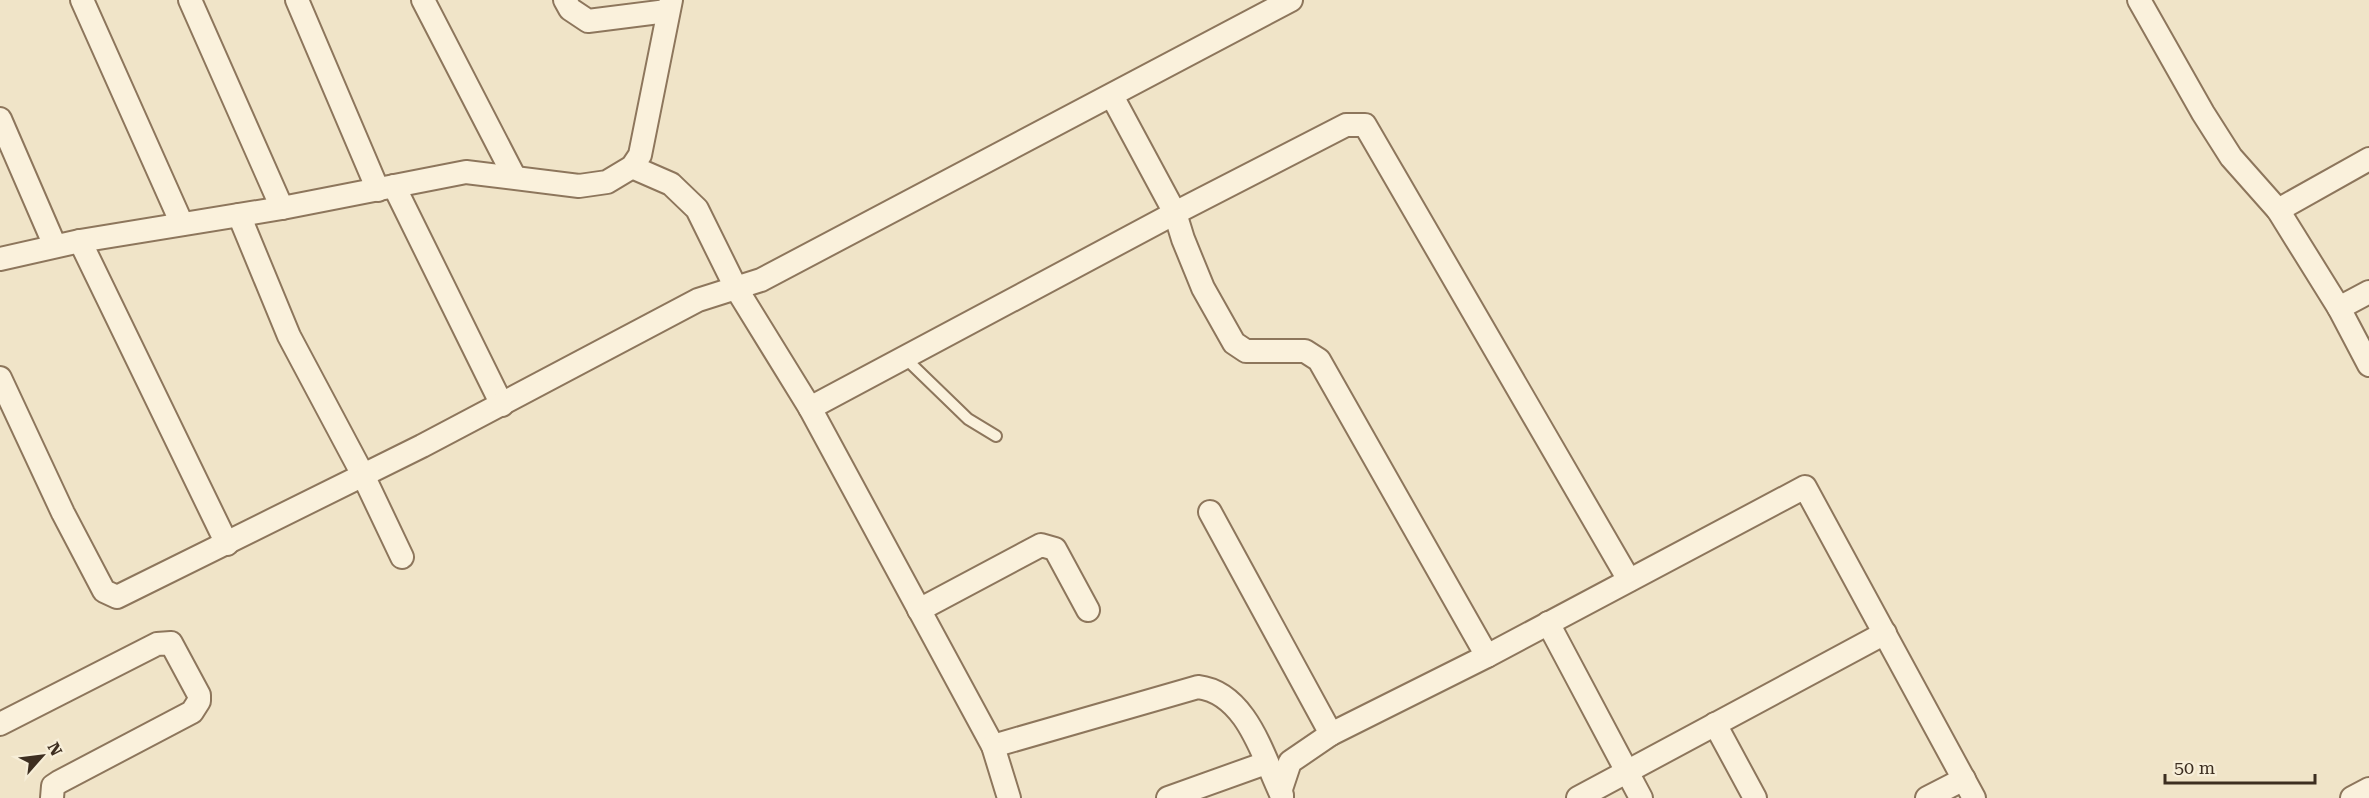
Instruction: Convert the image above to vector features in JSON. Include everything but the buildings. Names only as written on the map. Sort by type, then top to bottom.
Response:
[{"type":"street","points":[[82,0],[182,224]]},
{"type":"street","points":[[190,0],[282,208]]},
{"type":"street","points":[[297,0],[386,188],[502,405]]},
{"type":"street","points":[[423,0],[514,177]]},
{"type":"street","points":[[0,259],[80,241],[282,208],[466,172],[579,186],[607,182],[632,167],[640,155],[669,6],[588,21],[570,9],[565,0]]},
{"type":"street","points":[[0,378],[63,513],[104,591],[117,597],[502,405],[698,300],[771,274],[1291,0]]},
{"type":"street","points":[[2139,0],[2203,113],[2231,157],[2278,210],[2339,308],[2369,365]]},
{"type":"street","points":[[1112,96],[1175,213],[1183,240],[1203,288],[1234,343],[1246,351],[1305,351],[1319,360],[1487,656]]},
{"type":"street","points":[[0,119],[55,246]]},
{"type":"street","points":[[810,408],[1175,213],[1346,125],[1365,125],[1629,580]]},
{"type":"street","points":[[2278,210],[2369,159]]},
{"type":"street","points":[[632,167],[671,184],[683,193],[697,209],[736,288],[810,408],[993,746],[1010,798]]},
{"type":"street","points":[[239,215],[289,336],[363,476],[402,557]]},
{"type":"street","points":[[80,241],[227,544]]},
{"type":"street","points":[[2339,308],[2369,292]]},
{"type":"street","points":[[1282,797],[1281,789],[1290,762],[1331,734],[1487,656],[1805,487],[1969,788],[1927,798]]},
{"type":"street","points":[[1210,512],[1331,734]]},
{"type":"street","points":[[919,610],[1041,545],[1055,549],[1088,610]]},
{"type":"street","points":[[1548,623],[1641,798]]},
{"type":"street","points":[[1578,798],[1885,633]]},
{"type":"street","points":[[0,724],[157,644],[171,643],[199,695],[197,706],[192,712],[59,782],[53,786],[52,798]]},
{"type":"street","points":[[993,746],[1198,687],[1215,689],[1243,715],[1282,797]]},
{"type":"street","points":[[1715,724],[1755,798]]},
{"type":"street","points":[[1168,798],[1266,763]]},
{"type":"street","points":[[2352,798],[2369,789]]},
{"type":"lane","points":[[905,358],[968,418],[996,436]]}]
